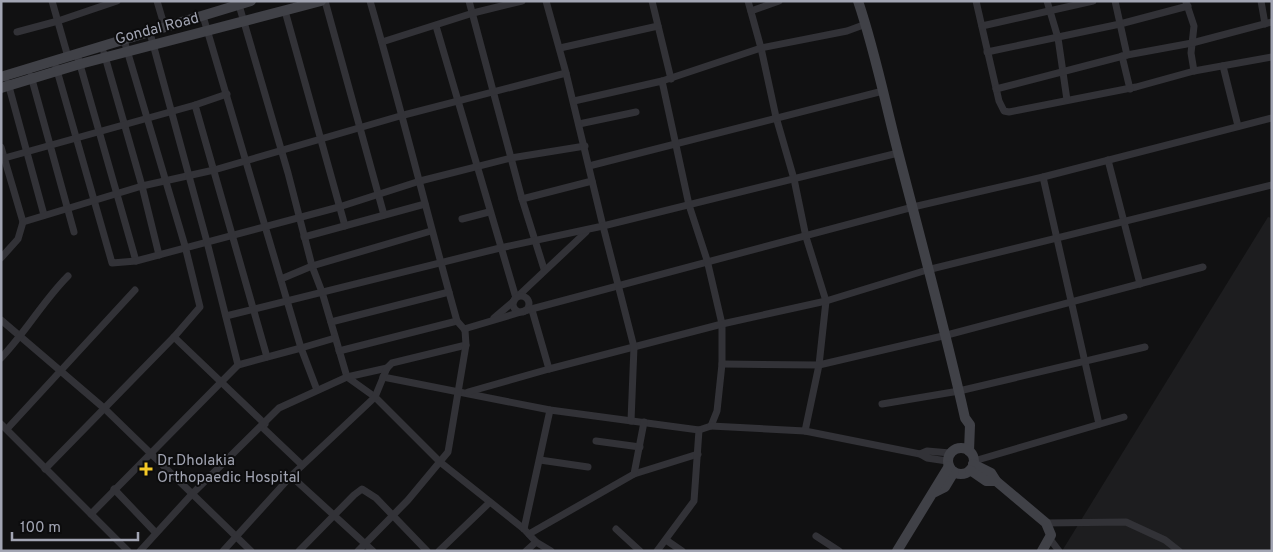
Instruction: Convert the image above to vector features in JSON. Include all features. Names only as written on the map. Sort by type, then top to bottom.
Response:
[{"type":"main road","name":"Gondal Road","points":[[4,81],[30,74],[58,71],[75,58],[102,46],[251,1]]},
{"type":"main road","name":"Gondal Road","points":[[30,74],[54,61],[106,57],[320,1]]},
{"type":"main road","points":[[858,1],[866,24],[913,207],[927,270],[947,335],[965,418],[970,425],[967,449],[972,465],[991,474],[996,481],[1046,523],[1050,531],[1050,539],[1042,551]]},
{"type":"main road","points":[[897,551],[935,492],[945,487],[955,449],[967,449]]},
{"type":"main road","points":[[950,463],[962,474],[972,465]]},
{"type":"street","points":[[52,1],[58,21],[75,58],[99,131],[136,261]]},
{"type":"street","points":[[17,32],[58,21],[117,1]]},
{"type":"street","points":[[157,1],[165,28]]},
{"type":"street","points":[[325,1],[384,215]]},
{"type":"street","points":[[358,551],[392,516],[448,452],[460,390],[466,345],[464,329],[458,321],[431,231],[420,181],[400,116],[370,1]]},
{"type":"street","points":[[469,1],[522,199],[544,269]]},
{"type":"street","points":[[382,42],[473,13],[522,1]]},
{"type":"street","points":[[546,1],[574,101],[617,286],[634,347],[631,421]]},
{"type":"street","points":[[652,1],[671,79]]},
{"type":"street","points":[[748,1],[761,48],[776,117],[794,179],[806,237],[826,301],[819,365],[805,431]]},
{"type":"street","points":[[751,10],[779,1]]},
{"type":"street","points":[[976,1],[1001,107],[1009,112],[1130,89],[1194,72],[1272,57]]},
{"type":"street","points":[[1047,1],[1058,38],[1067,100]]},
{"type":"street","points":[[982,26],[1093,1]]},
{"type":"street","points":[[1115,1],[1130,89]]},
{"type":"street","points":[[996,89],[1125,56],[1192,43],[1269,23],[1261,1]]},
{"type":"street","points":[[988,52],[1120,24],[1187,3],[1194,26],[1192,43],[1194,72]]},
{"type":"street","points":[[239,5],[312,266],[322,292],[346,377],[375,396],[489,503],[527,531],[536,542],[551,551]]},
{"type":"street","points":[[285,11],[319,140],[345,226]]},
{"type":"street","points":[[203,16],[209,30],[264,226],[301,348],[317,390]]},
{"type":"street","points":[[574,101],[671,79],[761,48],[847,31],[866,24]]},
{"type":"street","points":[[436,26],[515,300],[515,308],[523,311]]},
{"type":"street","points":[[560,48],[658,26]]},
{"type":"street","points":[[150,33],[207,242],[238,365]]},
{"type":"street","points":[[45,470],[174,337],[198,309],[200,304],[185,246],[124,40]]},
{"type":"street","points":[[102,46],[142,186],[158,255]]},
{"type":"street","points":[[54,61],[112,264],[136,261],[185,246],[207,242],[339,207],[420,181],[511,158],[585,146]]},
{"type":"street","points":[[1223,66],[1238,126]]},
{"type":"street","points":[[23,222],[68,210],[142,186],[214,170],[400,116],[566,73]]},
{"type":"street","points":[[30,74],[74,232]]},
{"type":"street","points":[[4,81],[28,151],[44,215]]},
{"type":"street","points":[[662,81],[690,205],[707,260],[722,324],[722,364],[717,411],[710,426]]},
{"type":"street","points":[[589,166],[883,91]]},
{"type":"street","points":[[3,158],[171,112],[227,94]]},
{"type":"street","points":[[195,105],[267,357]]},
{"type":"street","points":[[579,124],[636,112]]},
{"type":"street","points":[[464,329],[707,260],[806,237],[913,207],[1043,177],[1272,118]]},
{"type":"street","points":[[1,148],[23,222],[18,239],[1,258]]},
{"type":"street","points":[[226,316],[500,248],[587,230],[898,153]]},
{"type":"street","points":[[1108,160],[1140,284]]},
{"type":"street","points":[[1043,177],[1073,301],[1099,424]]},
{"type":"street","points":[[522,199],[592,181]]},
{"type":"street","points":[[468,392],[722,324],[826,301],[927,270],[1272,185]]},
{"type":"street","points":[[304,238],[425,204]]},
{"type":"street","points":[[462,219],[489,212]]},
{"type":"street","points":[[490,321],[515,300],[544,269],[587,230]]},
{"type":"street","points":[[281,279],[312,266],[431,231]]},
{"type":"street","points":[[722,364],[819,365],[947,335],[1203,267]]},
{"type":"street","points":[[1,358],[20,338],[50,294],[68,276]]},
{"type":"street","points":[[128,551],[4,427],[135,290]]},
{"type":"street","points":[[331,322],[449,292]]},
{"type":"street","points":[[515,300],[523,296],[527,300],[529,305],[523,311]]},
{"type":"street","points":[[532,310],[549,369]]},
{"type":"street","points":[[1,320],[105,409],[251,551]]},
{"type":"street","points":[[339,351],[458,321]]},
{"type":"street","points":[[174,337],[302,465]]},
{"type":"street","points":[[91,514],[219,382],[238,365],[335,338]]},
{"type":"street","points":[[140,551],[155,532],[279,408],[346,377],[387,368],[400,360],[466,345]]},
{"type":"street","points":[[882,404],[959,390],[1145,347]]},
{"type":"street","points":[[223,551],[291,476],[375,396],[387,368]]},
{"type":"street","points":[[384,376],[460,390],[550,410],[699,430],[710,426],[805,431],[920,454],[927,458],[950,463]]},
{"type":"street","points":[[527,531],[550,410]]},
{"type":"street","points":[[972,465],[1124,417]]},
{"type":"street","points":[[634,474],[644,422]]},
{"type":"street","points":[[657,551],[694,500],[699,430]]},
{"type":"street","points":[[596,440],[640,447]]},
{"type":"street","points":[[527,531],[634,474],[698,454]]},
{"type":"street","points":[[540,460],[588,467]]},
{"type":"street","points":[[291,476],[373,551]]},
{"type":"street","points":[[114,489],[155,532]]},
{"type":"street","points":[[299,551],[354,494],[362,489],[367,490],[376,498],[428,551]]},
{"type":"street","points":[[439,551],[489,503]]},
{"type":"street","points":[[1046,523],[1126,522],[1165,540],[1179,551]]},
{"type":"street","points":[[616,528],[640,551]]},
{"type":"street","points":[[816,536],[839,551]]},
{"type":"street","points":[[1050,539],[1059,551]]},
{"type":"street","points":[[666,540],[682,551]]},
{"type":"street","points":[[526,551],[536,542]]},
{"type":"shaded area","points":[[1268,217],[1272,218],[1272,551],[1062,551]]},
{"type":"place","name":"Dr.Dholakia Orthopaedic Hospital","points":[[146,469]]}]
